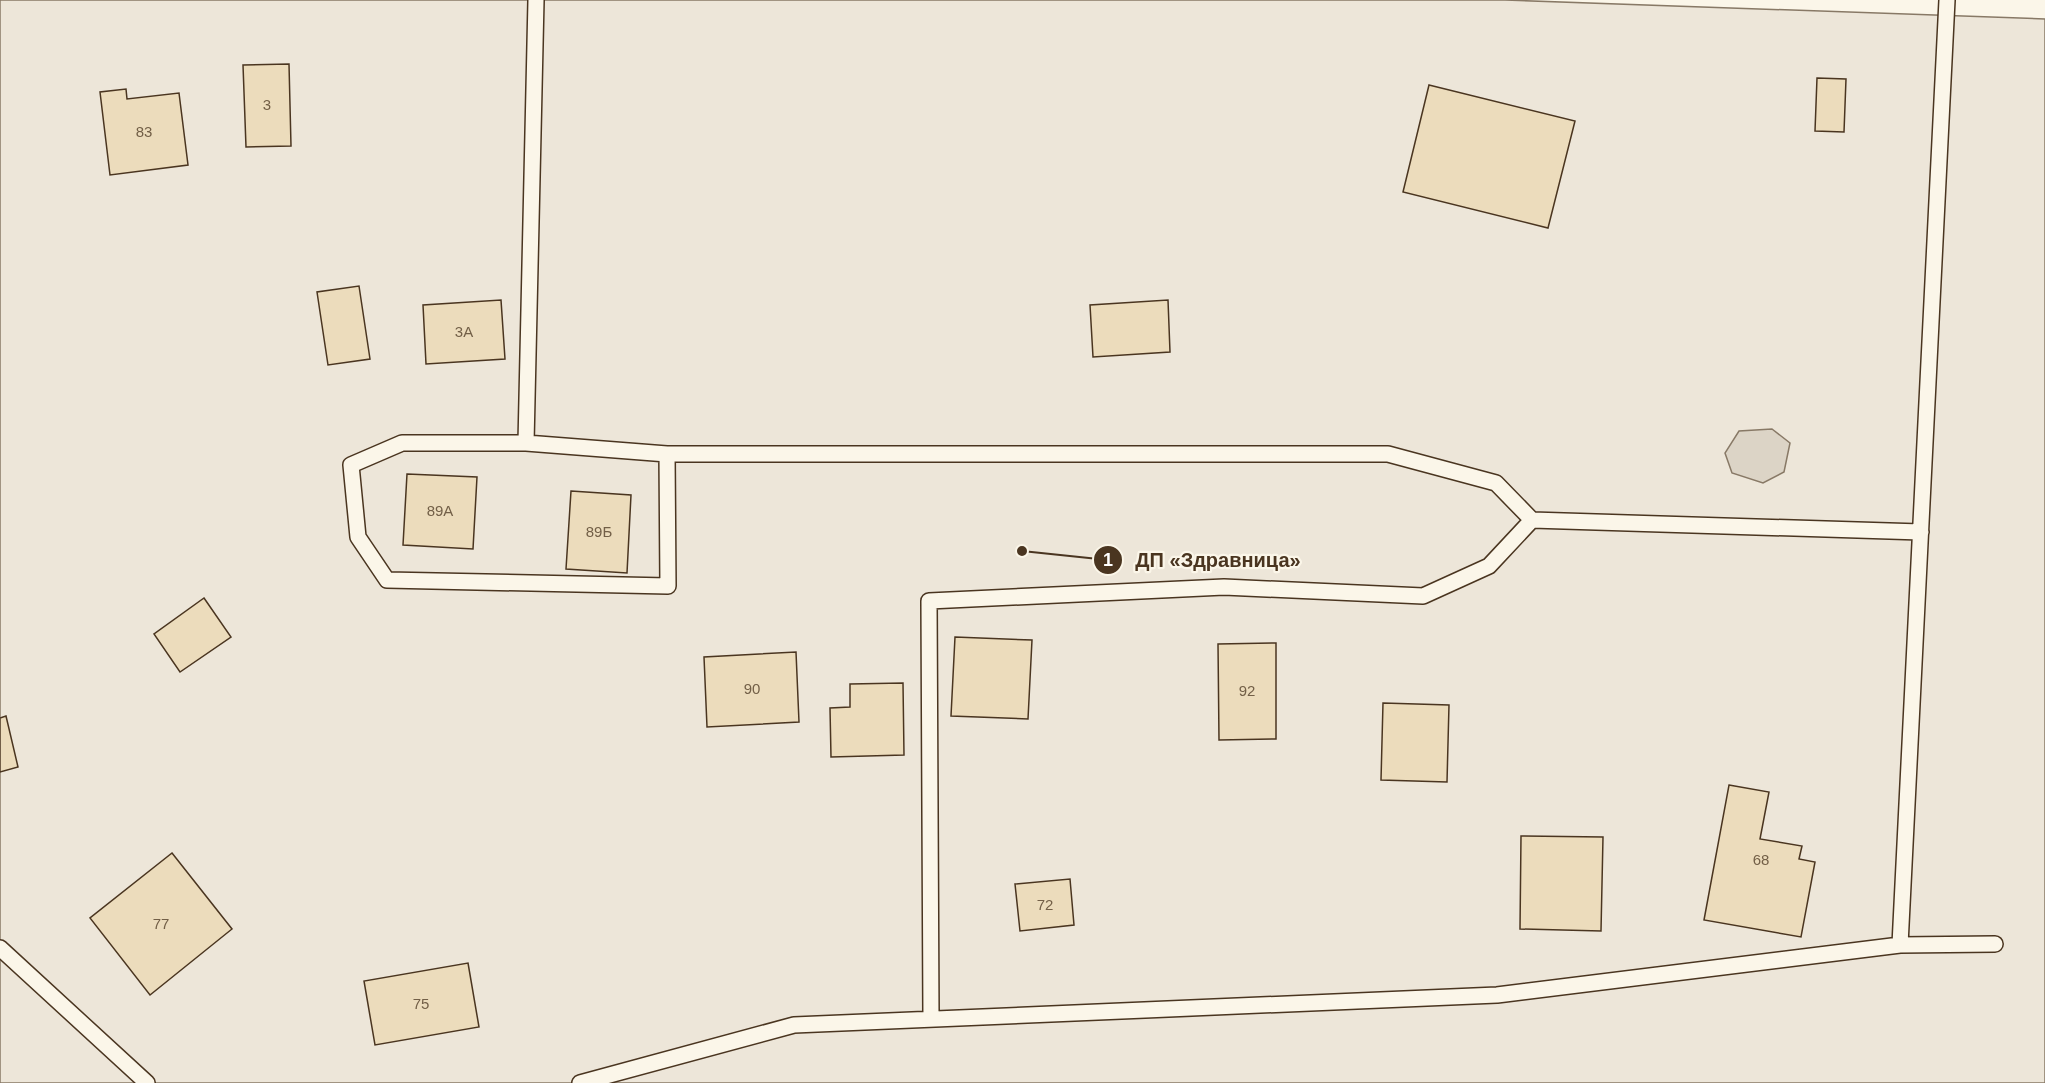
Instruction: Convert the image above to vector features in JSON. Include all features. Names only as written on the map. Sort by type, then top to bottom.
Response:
[{"type":"lane","points":[[526,443],[536,0]]},
{"type":"lane","points":[[1900,945],[1947,0]]},
{"type":"lane","points":[[667,454],[668,586],[387,580],[358,537],[351,465],[402,443],[526,443],[667,454],[1388,454],[1496,483],[1532,520],[1921,532]]},
{"type":"lane","points":[[931,1019],[928,601],[1224,587],[1423,596],[1489,566],[1532,520]]},
{"type":"lane","points":[[580,1083],[794,1025],[1497,995],[1900,945],[1995,944]]},
{"type":"lane","points":[[0,948],[147,1083]]},
{"type":"shaded area","points":[[0,0],[1505,0],[2045,19],[2045,1083],[0,1083]]},
{"type":"shaded area","points":[[1772,429],[1790,443],[1784,472],[1763,483],[1732,473],[1725,453],[1739,431]]},
{"type":"building","points":[[289,64],[291,146],[246,147],[243,65]]},
{"type":"building","points":[[1817,78],[1846,79],[1844,132],[1815,131]]},
{"type":"building","points":[[1429,85],[1575,121],[1548,228],[1403,192]]},
{"type":"building","points":[[126,89],[127,99],[179,93],[188,165],[110,175],[100,92]]},
{"type":"building","points":[[359,286],[370,359],[328,365],[317,292]]},
{"type":"building","points":[[501,300],[505,359],[426,364],[423,305]]},
{"type":"building","points":[[1168,300],[1170,352],[1093,357],[1090,305]]},
{"type":"building","points":[[407,474],[477,477],[473,549],[403,545]]},
{"type":"building","points":[[571,491],[631,495],[627,573],[566,569]]},
{"type":"building","points":[[204,598],[231,637],[180,672],[154,634]]},
{"type":"building","points":[[955,637],[1032,640],[1028,719],[951,716]]},
{"type":"building","points":[[1276,643],[1276,739],[1219,740],[1218,644]]},
{"type":"building","points":[[796,652],[799,722],[707,727],[704,657]]},
{"type":"building","points":[[903,683],[904,755],[831,757],[830,708],[850,707],[850,684]]},
{"type":"building","points":[[1383,703],[1449,705],[1447,782],[1381,780]]},
{"type":"building","points":[[6,716],[18,767],[0,772],[0,718]]},
{"type":"building","points":[[1729,785],[1769,792],[1760,839],[1802,846],[1799,859],[1815,862],[1801,937],[1704,920]]},
{"type":"building","points":[[1521,836],[1603,837],[1601,931],[1520,929]]},
{"type":"building","points":[[172,853],[232,929],[150,995],[90,918]]},
{"type":"building","points":[[1070,879],[1074,925],[1020,931],[1015,884]]},
{"type":"building","points":[[468,963],[479,1027],[375,1045],[364,981]]},
{"type":"place","name":"ДП «Здравница»","points":[[1022,551]]}]
